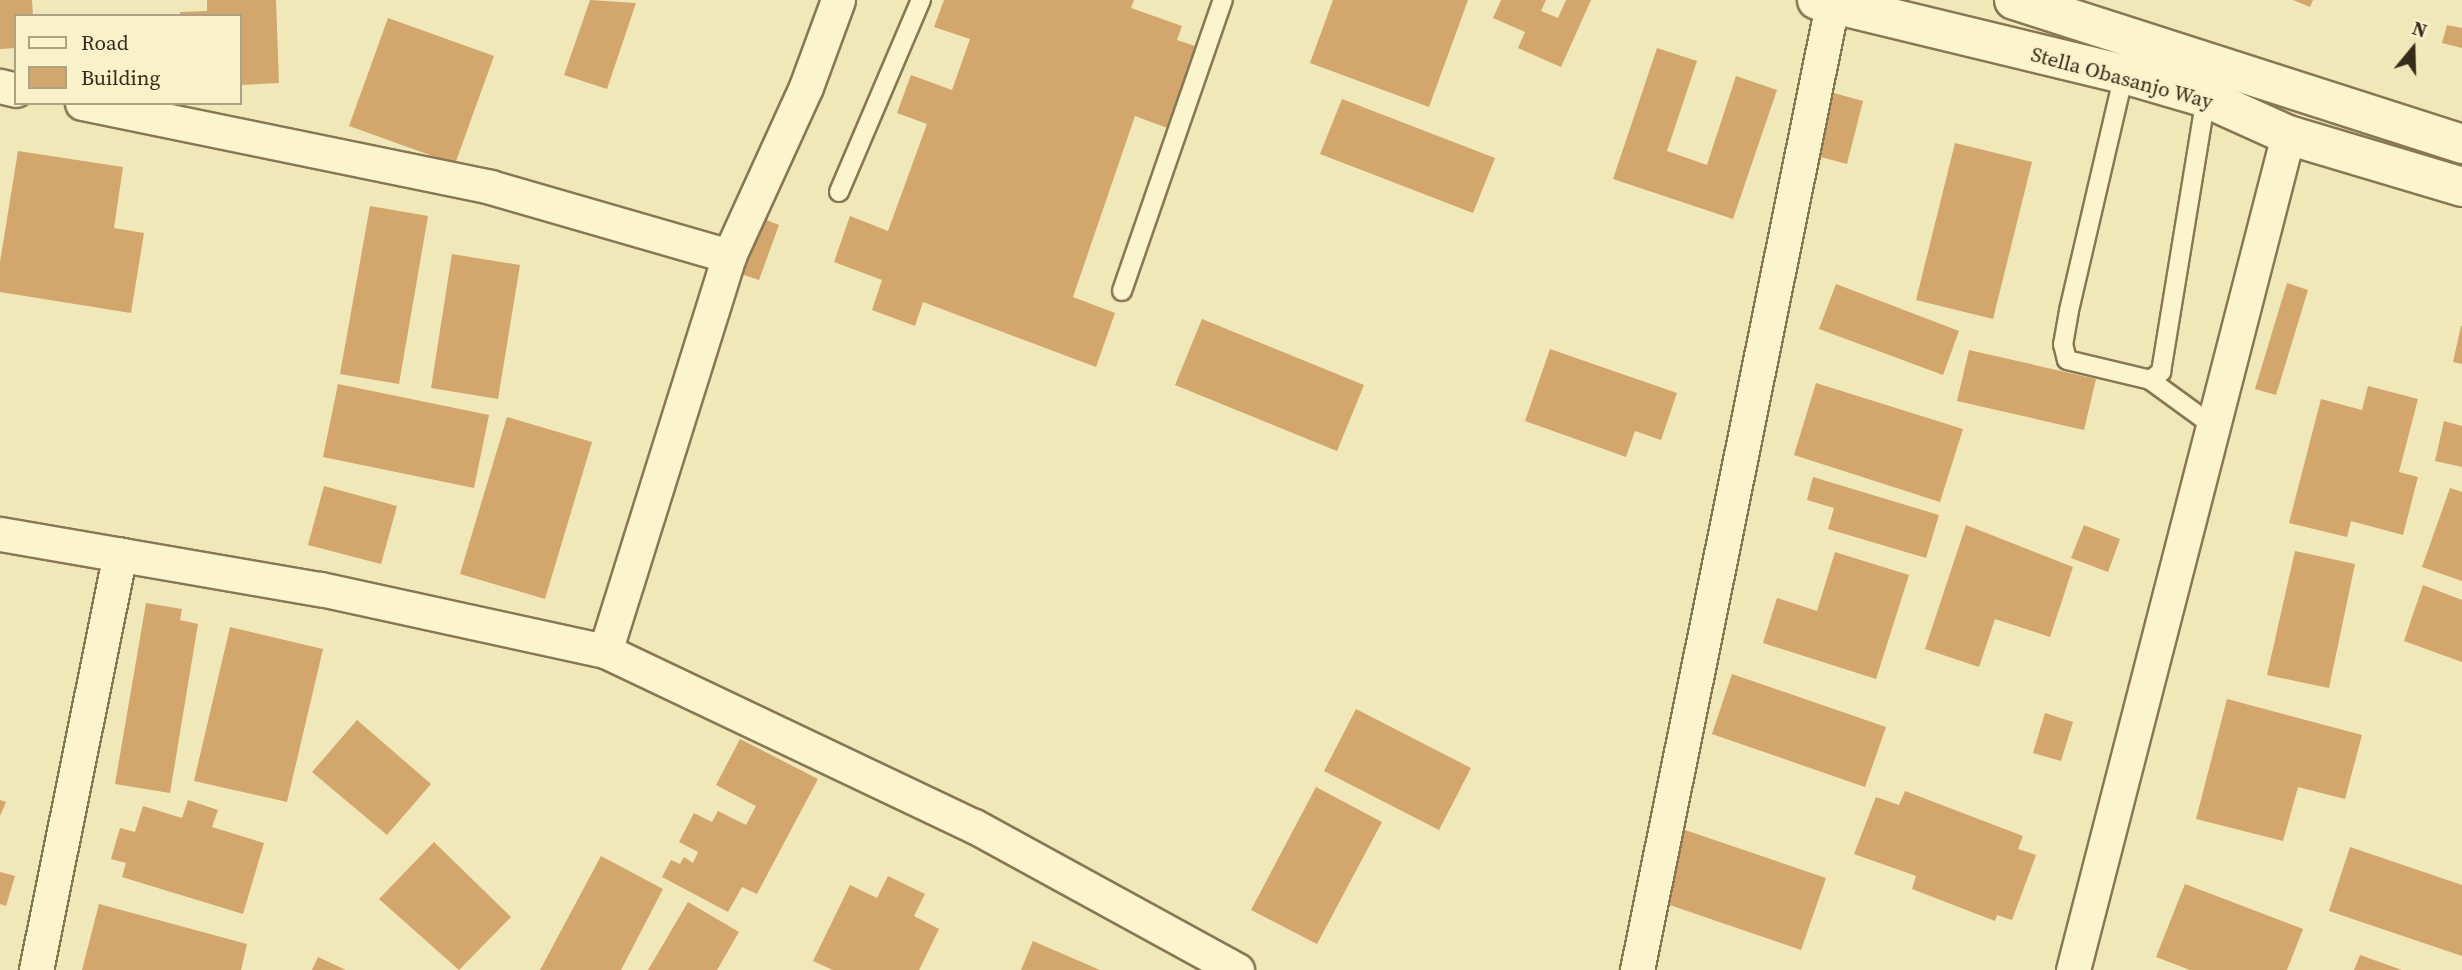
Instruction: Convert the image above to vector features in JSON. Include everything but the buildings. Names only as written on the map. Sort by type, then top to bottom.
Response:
[{"type":"street","points":[[605,651],[729,256],[806,87],[838,0]]},
{"type":"street","points":[[2014,0],[2462,144]]},
{"type":"street","points":[[1637,970],[1824,3]]},
{"type":"street","name":"Stella Obasanjo Way","points":[[1824,3],[2124,74],[2168,90],[2206,98],[2288,135],[2462,187]]},
{"type":"street","points":[[2168,90],[2178,52]]},
{"type":"street","points":[[92,105],[490,187],[729,256]]},
{"type":"street","points":[[2073,970],[2216,428],[2288,135]]},
{"type":"street","points":[[0,534],[320,589],[605,651],[974,826],[1237,970]]},
{"type":"street","points":[[36,970],[120,554]]},
{"type":"lane","points":[[839,192],[921,0]]},
{"type":"lane","points":[[1122,291],[1223,0]]},
{"type":"lane","points":[[2124,74],[2063,344],[2067,360],[2151,380],[2216,428]]},
{"type":"lane","points":[[2151,380],[2161,372],[2206,98]]}]
